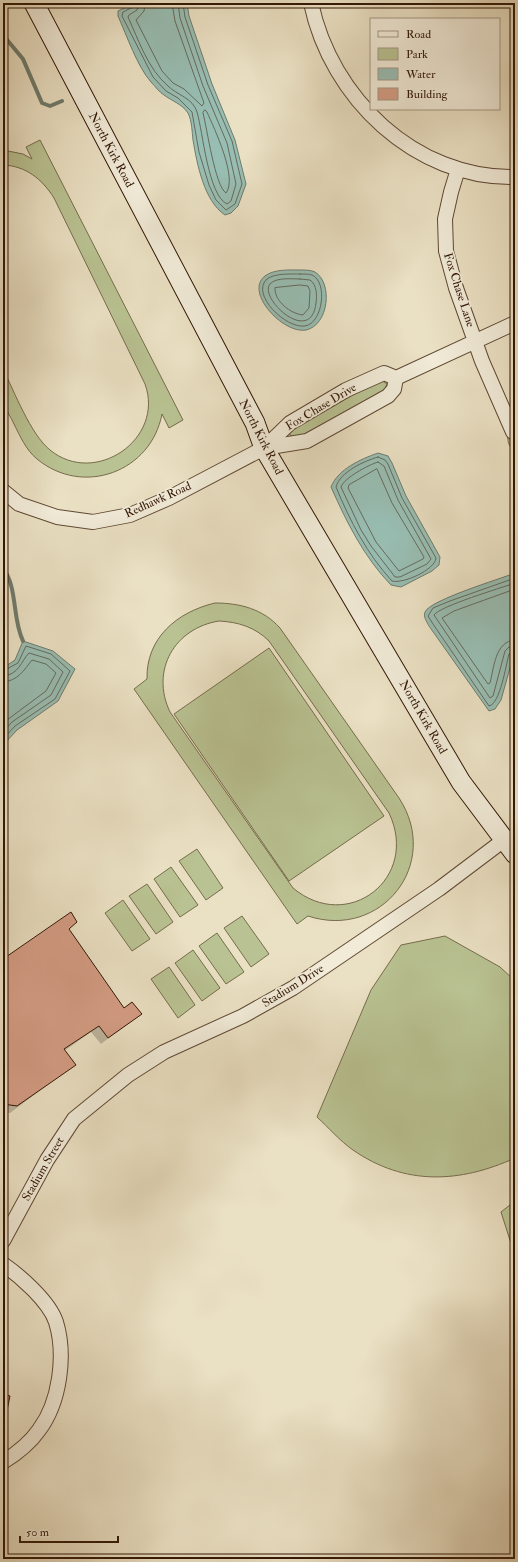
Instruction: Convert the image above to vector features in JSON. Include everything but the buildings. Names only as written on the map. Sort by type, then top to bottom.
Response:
[{"type":"main road","name":"North Kirk Road","points":[[34,3],[255,423],[264,448],[461,782],[509,847]]},
{"type":"street","points":[[311,3],[323,44],[337,71],[377,122],[399,140],[427,157],[458,169],[478,174],[515,177]]},
{"type":"street","name":"Fox Chase Lane","points":[[458,169],[445,219],[446,252],[456,288],[482,361],[513,432]]},
{"type":"street","points":[[396,378],[515,323]]},
{"type":"street","name":"Fox Chase Drive","points":[[384,373],[396,378],[394,389],[388,396],[307,441],[264,448],[290,423],[346,390],[384,373]]},
{"type":"street","name":"Redhawk Road","points":[[3,491],[19,504],[27,507],[57,517],[93,522],[130,515],[264,448]]},
{"type":"street","name":"Stadium Drive","points":[[74,1119],[128,1074],[164,1052],[243,1016],[293,988],[439,889],[509,847]]},
{"type":"street","name":"Stadium Street","points":[[3,1241],[62,1136],[74,1119]]},
{"type":"street","points":[[3,1264],[16,1273],[38,1294],[55,1321],[60,1346],[58,1376],[53,1405],[39,1430],[17,1453],[3,1462]]},
{"type":"green space","points":[[40,140],[183,420],[169,428],[162,414],[155,434],[144,451],[130,464],[113,472],[94,477],[74,476],[55,470],[37,459],[24,443],[3,402],[3,369],[30,424],[43,443],[50,450],[68,460],[87,463],[105,460],[122,452],[136,439],[145,423],[149,404],[145,384],[54,198],[39,179],[33,175],[19,168],[3,165],[3,150],[23,154],[32,159],[26,147]]},
{"type":"green space","points":[[381,380],[387,384],[385,389],[378,394],[299,437],[294,438],[290,435],[289,430],[295,426]]},
{"type":"green space","points":[[509,424],[515,427],[515,451],[508,442]]},
{"type":"green space","points":[[215,603],[233,604],[250,608],[273,621],[280,628],[399,798],[410,823],[413,848],[408,871],[397,891],[380,907],[359,917],[335,921],[308,916],[297,924],[134,689],[147,679],[148,664],[152,651],[158,639],[166,629],[188,613]],"holes":[[[219,621],[246,626],[258,632],[269,641],[389,813],[396,837],[395,859],[387,877],[373,892],[356,902],[336,905],[314,901],[293,888],[170,712],[165,696],[163,681],[165,667],[170,653],[190,632],[203,625]]]},
{"type":"green space","points":[[269,648],[384,816],[289,881],[174,714]]},
{"type":"green space","points":[[197,849],[223,888],[206,900],[179,861]]},
{"type":"green space","points":[[171,867],[198,905],[180,917],[154,879]]},
{"type":"green space","points":[[147,884],[173,922],[156,934],[129,896]]},
{"type":"green space","points":[[123,900],[150,939],[132,951],[105,913]]},
{"type":"green space","points":[[242,916],[269,954],[251,967],[224,928]]},
{"type":"green space","points":[[217,933],[244,972],[226,984],[199,946]]},
{"type":"green space","points":[[445,936],[500,967],[515,981],[515,1158],[474,1172],[453,1176],[433,1177],[413,1175],[393,1170],[373,1162],[348,1146],[317,1117],[371,990],[401,945]]},
{"type":"green space","points":[[193,950],[220,988],[202,1001],[175,963]]},
{"type":"green space","points":[[169,967],[195,1005],[178,1018],[151,979]]},
{"type":"green space","points":[[515,1201],[515,1256],[501,1212]]},
{"type":"water","points":[[134,3],[187,3],[189,16],[212,84],[235,140],[246,184],[238,206],[231,213],[225,215],[218,209],[207,191],[199,171],[188,113],[180,105],[162,94],[141,68],[118,16],[118,11]]},
{"type":"water","points":[[282,270],[310,270],[321,277],[326,294],[324,312],[320,320],[314,327],[306,330],[287,326],[277,319],[263,301],[259,292],[260,283],[265,276]]},
{"type":"water","points":[[378,453],[388,456],[406,496],[440,557],[439,565],[432,571],[401,587],[391,585],[372,563],[343,514],[331,487],[334,481],[344,470],[364,458]]},
{"type":"water","points":[[515,573],[515,650],[501,700],[495,709],[489,711],[429,626],[424,616],[425,612],[430,607],[439,602],[466,590]]},
{"type":"water","points":[[23,641],[53,651],[75,669],[58,701],[17,730],[3,745],[3,668],[15,660]]},
{"type":"waterway","points":[[3,35],[23,59],[42,103],[50,106],[62,101]]},
{"type":"waterway","points":[[3,568],[11,585],[17,623],[23,641]]}]
